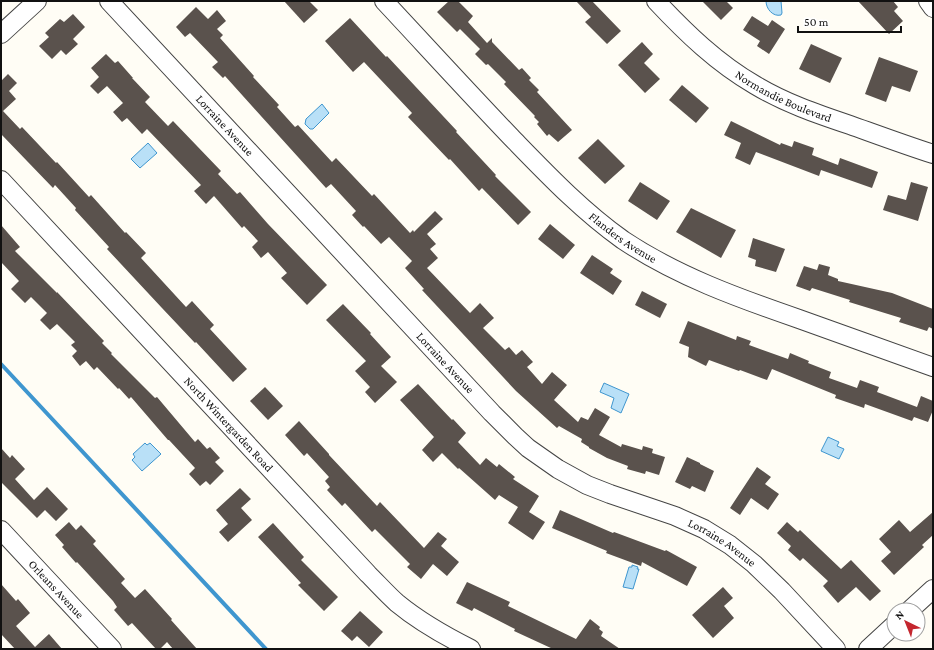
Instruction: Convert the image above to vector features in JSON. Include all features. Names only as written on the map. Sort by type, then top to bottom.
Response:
[{"type":"street","points":[[1,34],[37,1]]},
{"type":"street","name":"Lorraine Avenue","points":[[109,1],[515,436],[558,469],[587,485],[675,516],[704,529],[730,545],[754,564],[782,591],[836,649]]},
{"type":"street","name":"Flanders Avenue","points":[[384,1],[498,124],[560,188],[591,215],[624,240],[660,262],[696,280],[753,303],[933,367]]},
{"type":"street","name":"Normandie Boulevard","points":[[656,1],[697,43],[720,62],[754,85],[782,100],[810,111],[933,154]]},
{"type":"street","points":[[928,1],[933,8]]},
{"type":"street","name":"North Wintergarden Road","points":[[1,180],[368,574],[397,602],[421,621],[472,649]]},
{"type":"street","name":"Orleans Avenue","points":[[1,530],[112,649]]},
{"type":"street","points":[[919,602],[933,589]]},
{"type":"street","points":[[868,649],[886,632]]},
{"type":"water","points":[[766,1],[781,1],[781,15],[775,15],[770,12]]},
{"type":"water","points":[[322,104],[329,113],[313,129],[310,129],[305,124],[306,119]]},
{"type":"water","points":[[148,143],[157,153],[140,168],[131,159]]},
{"type":"water","points":[[604,383],[629,394],[621,413],[611,408],[614,398],[600,392]]},
{"type":"water","points":[[828,437],[839,442],[837,446],[844,449],[839,459],[821,451]]},
{"type":"water","points":[[145,443],[147,445],[150,443],[161,454],[142,471],[132,460],[135,457],[133,454]]},
{"type":"water","points":[[632,565],[638,567],[637,569],[639,569],[633,589],[623,587],[629,567],[632,567]]},
{"type":"building","points":[[284,1],[309,1],[318,10],[304,23]]},
{"type":"building","points":[[449,1],[458,1],[473,16],[468,22],[487,43],[492,38],[492,42],[519,70],[522,68],[531,78],[529,80],[539,90],[537,92],[572,130],[558,142],[549,134],[547,136],[537,124],[539,122],[534,117],[535,116],[504,84],[506,82],[488,64],[486,65],[475,54],[480,49],[460,29],[457,32],[437,12]]},
{"type":"building","points":[[576,1],[592,1],[621,31],[607,44],[585,22],[591,17]]},
{"type":"building","points":[[702,1],[726,1],[733,8],[721,20]]},
{"type":"building","points":[[858,1],[893,1],[898,7],[894,11],[903,21],[889,34]]},
{"type":"building","points":[[196,7],[208,19],[217,10],[226,21],[217,29],[223,35],[220,38],[279,105],[277,107],[295,127],[298,125],[332,162],[336,158],[372,196],[374,194],[410,233],[413,230],[414,232],[435,211],[443,219],[427,234],[436,244],[430,249],[438,258],[427,268],[470,313],[480,303],[494,318],[483,328],[505,350],[509,347],[516,355],[522,350],[533,362],[527,367],[542,384],[552,372],[567,385],[554,400],[578,422],[581,417],[588,420],[595,408],[610,417],[599,435],[621,447],[622,444],[642,450],[643,446],[653,449],[652,453],[665,457],[659,475],[646,471],[645,474],[627,469],[628,466],[607,458],[589,448],[581,442],[582,439],[559,426],[557,428],[516,391],[422,290],[424,289],[405,268],[412,261],[389,237],[381,244],[364,226],[363,227],[352,215],[356,211],[331,184],[326,188],[225,76],[223,78],[212,67],[218,62],[190,33],[185,37],[176,27]]},
{"type":"building","points":[[73,14],[85,27],[73,39],[78,44],[66,55],[61,50],[52,59],[39,46],[49,37],[45,33],[60,19],[64,22]]},
{"type":"building","points":[[752,16],[768,26],[772,20],[785,29],[769,54],[757,46],[760,41],[743,30]]},
{"type":"building","points":[[350,18],[457,131],[456,132],[496,175],[495,176],[531,212],[518,225],[482,188],[479,191],[450,159],[449,160],[408,117],[412,113],[364,62],[353,72],[325,41]]},
{"type":"building","points":[[642,42],[653,54],[644,63],[660,79],[645,93],[618,65]]},
{"type":"building","points":[[811,44],[842,58],[830,83],[799,69]]},
{"type":"building","points":[[106,54],[115,63],[118,61],[150,97],[145,102],[168,126],[173,121],[221,171],[218,174],[237,194],[240,192],[268,224],[327,285],[307,305],[281,278],[287,273],[268,252],[261,258],[252,247],[258,241],[244,226],[242,228],[214,196],[206,204],[194,191],[201,185],[147,129],[142,134],[127,118],[122,122],[113,112],[123,103],[107,86],[98,94],[90,86],[99,77],[91,68]]},
{"type":"building","points":[[879,57],[918,71],[910,92],[892,86],[886,102],[865,94]]},
{"type":"building","points":[[8,74],[17,83],[9,91],[16,99],[3,111],[20,129],[22,127],[56,163],[57,162],[89,197],[91,195],[125,233],[126,232],[146,253],[141,258],[186,307],[192,301],[214,325],[210,329],[247,369],[233,382],[107,249],[109,247],[75,210],[76,208],[55,185],[53,188],[1,134],[1,81]]},
{"type":"building","points":[[682,85],[709,108],[696,123],[669,100]]},
{"type":"building","points":[[731,121],[780,145],[781,143],[792,147],[794,141],[814,148],[812,155],[838,165],[840,158],[878,172],[872,188],[821,170],[819,176],[756,152],[750,165],[735,158],[741,143],[724,135]]},
{"type":"building","points":[[598,139],[625,166],[605,184],[578,158]]},
{"type":"building","points":[[640,182],[670,201],[657,220],[628,201]]},
{"type":"building","points":[[911,182],[928,187],[918,221],[883,210],[888,195],[906,200]]},
{"type":"building","points":[[691,208],[736,230],[721,258],[676,232]]},
{"type":"building","points":[[550,224],[575,245],[563,259],[538,239]]},
{"type":"building","points":[[1,225],[20,247],[15,251],[104,341],[102,343],[112,353],[111,354],[155,398],[157,397],[195,442],[198,439],[207,449],[210,447],[220,458],[215,462],[224,471],[210,485],[206,481],[200,486],[189,474],[195,468],[168,440],[131,397],[129,399],[97,367],[94,370],[86,361],[80,366],[72,356],[77,351],[71,345],[75,342],[57,324],[50,330],[40,320],[47,313],[31,297],[25,303],[11,289],[19,281],[1,262]]},
{"type":"building","points":[[753,238],[785,249],[776,272],[755,266],[756,260],[748,257]]},
{"type":"building","points":[[592,255],[613,269],[610,273],[622,281],[613,295],[580,273]]},
{"type":"building","points":[[819,264],[830,267],[828,275],[838,279],[838,281],[892,293],[933,309],[933,329],[929,327],[927,331],[899,322],[901,318],[849,302],[850,300],[812,288],[810,291],[796,286],[804,266],[817,270]]},
{"type":"building","points":[[642,291],[667,304],[660,318],[635,305]]},
{"type":"building","points":[[343,304],[371,333],[370,334],[391,357],[381,366],[397,382],[375,403],[365,392],[370,387],[355,371],[366,361],[326,320]]},
{"type":"building","points":[[688,321],[736,340],[737,336],[751,341],[749,345],[788,359],[790,353],[809,361],[808,363],[831,372],[829,378],[857,388],[860,380],[879,387],[877,392],[917,407],[921,396],[933,401],[933,410],[928,422],[914,417],[912,421],[865,404],[864,408],[835,398],[836,395],[772,369],[767,380],[709,360],[706,366],[688,357],[689,347],[679,343]]},
{"type":"building","points":[[418,384],[466,433],[458,442],[480,465],[486,458],[497,467],[499,464],[515,477],[513,479],[539,496],[529,512],[545,522],[533,540],[508,523],[518,507],[499,495],[495,500],[459,468],[458,469],[442,453],[433,462],[422,450],[434,437],[400,400]]},
{"type":"building","points":[[265,387],[283,406],[268,420],[250,401]]},
{"type":"building","points":[[299,421],[377,506],[380,502],[424,548],[438,532],[447,539],[441,546],[459,562],[447,576],[433,564],[421,579],[407,567],[410,564],[375,529],[372,532],[345,503],[342,506],[327,490],[330,487],[325,481],[329,477],[307,453],[304,456],[285,435]]},
{"type":"building","points":[[1,448],[10,458],[12,455],[25,469],[15,479],[34,500],[47,487],[68,509],[56,521],[45,510],[37,518],[1,482]]},
{"type":"building","points":[[687,457],[714,471],[705,492],[692,486],[690,489],[675,482]]},
{"type":"building","points":[[757,467],[771,477],[765,484],[779,494],[768,510],[751,498],[740,515],[730,508]]},
{"type":"building","points":[[240,488],[251,499],[241,508],[252,520],[228,542],[219,532],[228,524],[216,510]]},
{"type":"building","points":[[560,510],[613,533],[614,532],[665,551],[666,550],[697,567],[687,586],[642,562],[641,566],[606,553],[607,551],[552,528]]},
{"type":"building","points":[[933,512],[933,535],[922,545],[924,547],[894,575],[881,561],[891,552],[879,539],[899,520],[910,532]]},
{"type":"building","points":[[69,522],[76,530],[81,525],[96,541],[93,544],[125,579],[121,583],[135,598],[145,589],[197,649],[173,649],[167,642],[160,649],[156,649],[132,623],[128,626],[114,610],[117,607],[113,601],[77,562],[76,563],[62,547],[64,545],[55,535]]},
{"type":"building","points":[[787,522],[798,532],[800,530],[841,569],[851,560],[881,591],[870,601],[856,587],[838,603],[823,586],[828,581],[803,558],[800,561],[788,550],[791,546],[777,533]]},
{"type":"building","points":[[273,523],[304,557],[301,560],[338,597],[324,611],[298,585],[301,583],[258,537]]},
{"type":"building","points":[[467,582],[510,602],[508,606],[576,639],[590,619],[600,627],[599,629],[603,632],[601,636],[620,649],[553,649],[514,631],[515,629],[474,608],[472,611],[456,603]]},
{"type":"building","points":[[1,584],[16,601],[18,599],[30,613],[16,626],[35,647],[49,634],[62,649],[15,649],[1,634]]},
{"type":"building","points":[[723,587],[733,598],[724,606],[734,618],[713,638],[692,615]]},
{"type":"building","points":[[360,611],[383,632],[369,647],[357,636],[352,641],[341,631]]},
{"type":"waterway","points":[[1,364],[266,649]]}]
